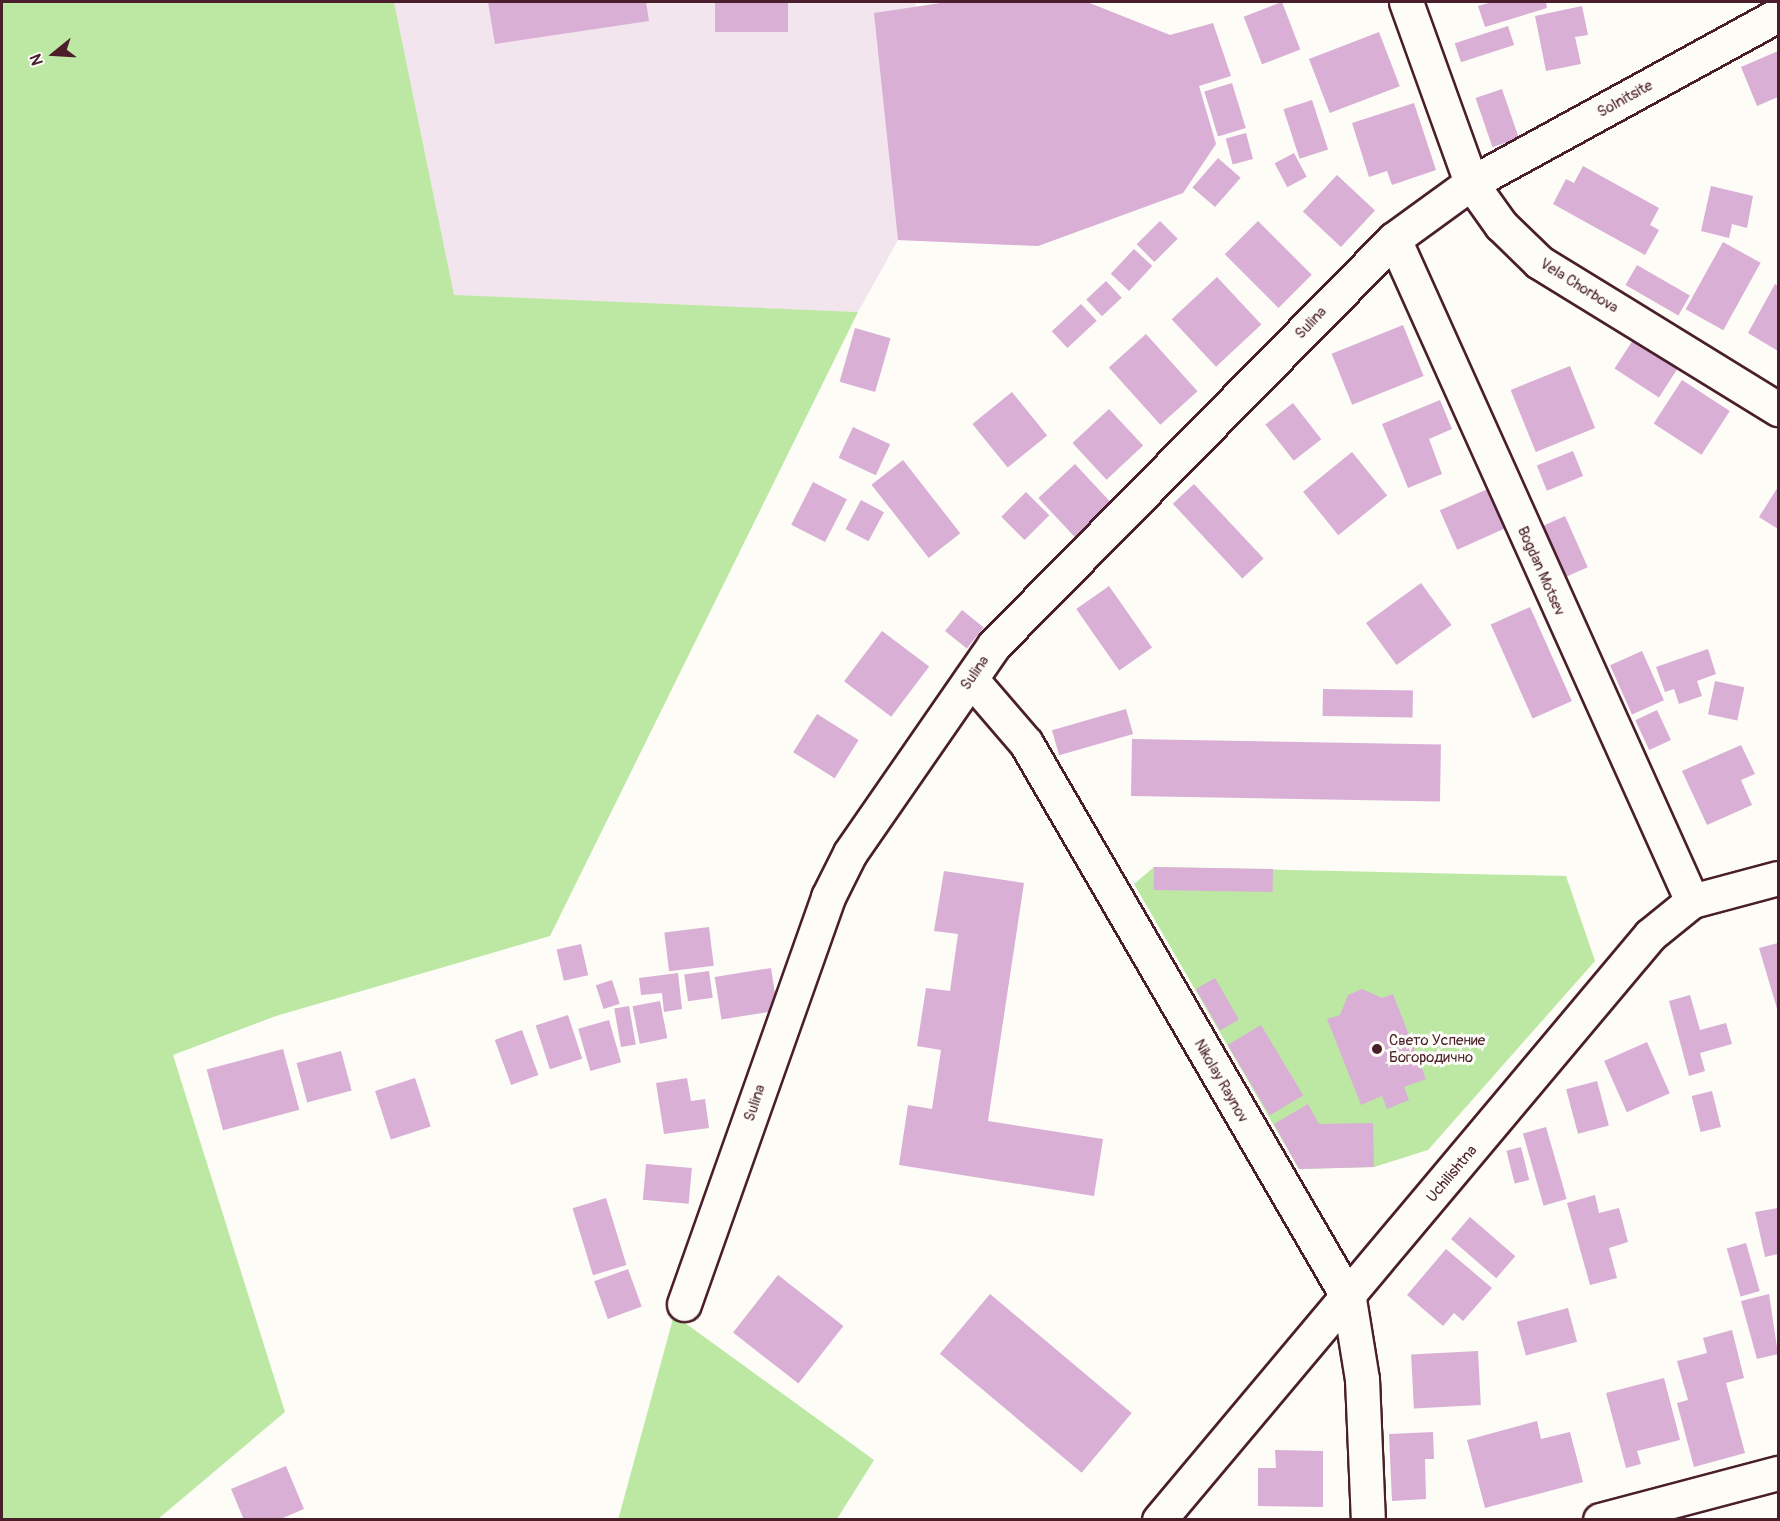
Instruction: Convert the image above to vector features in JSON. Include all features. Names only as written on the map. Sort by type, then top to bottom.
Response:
[{"type":"street","name":"Vela Chorbova","points":[[1406,2],[1471,183],[1501,225],[1539,262],[1779,410]]},
{"type":"street","name":"Solnitsite","points":[[1471,183],[1779,15]]},
{"type":"street","name":"Sulina","points":[[684,1304],[828,897],[850,853],[994,645],[1394,239],[1471,183]]},
{"type":"street","name":"Bogdan Motsev","points":[[1394,239],[1692,901]]},
{"type":"street","name":"Nikolay Raynov","points":[[971,679],[1026,743],[1349,1299],[1362,1379],[1368,1520]]},
{"type":"street","name":"Uchilishtna","points":[[1159,1520],[1349,1299],[1650,935],[1692,901],[1779,878]]},
{"type":"street","points":[[1600,1520],[1779,1473]]},
{"type":"shaded area","points":[[394,2],[916,2],[915,8],[947,2],[1087,2],[1170,35],[1199,86],[1216,144],[1183,193],[1038,246],[898,240],[858,312],[454,296]]},
{"type":"green space","points":[[2,2],[394,2],[454,295],[858,312],[550,936],[276,1016],[173,1055],[285,1412],[158,1519],[2,1519]]},
{"type":"green space","points":[[1154,867],[1566,876],[1595,961],[1428,1150],[1374,1167],[1299,1169],[1134,884]]},
{"type":"green space","points":[[674,1315],[874,1460],[837,1519],[618,1520]]},
{"type":"building","points":[[488,2],[646,2],[649,21],[495,44]]},
{"type":"building","points":[[715,2],[788,2],[788,32],[715,32]]},
{"type":"building","points":[[947,2],[1087,2],[1170,35],[1213,23],[1231,76],[1199,86],[1216,144],[1183,193],[1038,246],[898,240],[874,13]]},
{"type":"building","points":[[1282,2],[1300,50],[1262,64],[1244,17]]},
{"type":"building","points":[[1492,2],[1546,2],[1547,8],[1485,27],[1478,6]]},
{"type":"building","points":[[1582,6],[1588,35],[1575,37],[1581,64],[1546,71],[1535,16]]},
{"type":"building","points":[[1508,26],[1514,45],[1461,62],[1455,43]]},
{"type":"building","points":[[1379,32],[1400,86],[1330,113],[1309,59]]},
{"type":"building","points":[[1778,51],[1778,97],[1757,106],[1741,67]]},
{"type":"building","points":[[1232,83],[1246,128],[1218,136],[1204,91]]},
{"type":"building","points":[[1502,89],[1519,138],[1492,147],[1476,98]]},
{"type":"building","points":[[1312,100],[1328,149],[1300,159],[1283,109]]},
{"type":"building","points":[[1414,103],[1436,170],[1392,185],[1387,171],[1369,177],[1352,123]]},
{"type":"building","points":[[1246,133],[1253,159],[1233,165],[1226,138]]},
{"type":"building","points":[[1294,153],[1307,177],[1287,187],[1275,163]]},
{"type":"building","points":[[1218,158],[1241,178],[1215,207],[1192,187]]},
{"type":"building","points":[[1583,166],[1659,208],[1650,225],[1659,230],[1645,255],[1553,204],[1566,179],[1574,183]]},
{"type":"building","points":[[1337,175],[1375,210],[1341,247],[1303,212]]},
{"type":"building","points":[[1711,186],[1753,196],[1747,228],[1732,224],[1729,238],[1701,231]]},
{"type":"building","points":[[1160,221],[1178,239],[1154,262],[1137,244]]},
{"type":"building","points":[[1258,221],[1312,275],[1279,308],[1225,254]]},
{"type":"building","points":[[1723,242],[1761,263],[1723,330],[1686,309]]},
{"type":"building","points":[[1134,249],[1152,266],[1129,291],[1111,274]]},
{"type":"building","points":[[1637,265],[1690,296],[1678,315],[1626,285]]},
{"type":"building","points":[[1217,277],[1261,325],[1216,367],[1172,319]]},
{"type":"building","points":[[1106,281],[1122,298],[1102,316],[1086,299]]},
{"type":"building","points":[[1775,284],[1778,286],[1778,351],[1748,333]]},
{"type":"building","points":[[1081,304],[1097,321],[1067,348],[1052,331]]},
{"type":"building","points":[[1403,325],[1424,376],[1352,405],[1332,354]]},
{"type":"building","points":[[855,328],[891,338],[875,392],[840,382]]},
{"type":"building","points":[[1146,334],[1198,391],[1160,425],[1109,367]]},
{"type":"building","points":[[1633,340],[1677,369],[1659,397],[1614,369]]},
{"type":"building","points":[[1570,366],[1595,428],[1536,452],[1511,390]]},
{"type":"building","points":[[1682,380],[1730,411],[1701,455],[1654,424]]},
{"type":"building","points":[[1012,392],[1047,436],[1008,468],[972,424]]},
{"type":"building","points":[[1440,400],[1452,429],[1429,439],[1442,474],[1408,488],[1382,424]]},
{"type":"building","points":[[1293,403],[1321,439],[1294,461],[1265,425]]},
{"type":"building","points":[[1109,409],[1143,446],[1107,480],[1072,443]]},
{"type":"building","points":[[853,427],[890,444],[876,475],[839,458]]},
{"type":"building","points":[[1573,451],[1583,476],[1547,491],[1537,466]]},
{"type":"building","points":[[1352,452],[1387,496],[1338,535],[1303,492]]},
{"type":"building","points":[[903,460],[960,533],[929,558],[871,485]]},
{"type":"building","points":[[1075,464],[1113,505],[1077,539],[1038,498]]},
{"type":"building","points":[[813,482],[847,499],[825,542],[791,525]]},
{"type":"building","points":[[1194,484],[1264,559],[1242,578],[1173,504]]},
{"type":"building","points":[[1778,487],[1778,529],[1759,517]]},
{"type":"building","points":[[1490,488],[1507,527],[1457,550],[1440,510]]},
{"type":"building","points":[[1026,492],[1049,515],[1025,540],[1001,517]]},
{"type":"building","points":[[861,500],[884,512],[868,541],[846,529]]},
{"type":"building","points":[[1565,516],[1588,567],[1565,577],[1542,526]]},
{"type":"building","points":[[1421,583],[1452,625],[1397,665],[1366,623]]},
{"type":"building","points":[[1109,586],[1152,647],[1119,670],[1076,609]]},
{"type":"building","points":[[1530,607],[1572,701],[1533,719],[1491,624]]},
{"type":"building","points":[[962,610],[984,628],[967,649],[945,631]]},
{"type":"building","points":[[882,631],[929,667],[891,717],[844,681]]},
{"type":"building","points":[[1708,649],[1716,674],[1697,681],[1702,696],[1679,704],[1674,689],[1665,692],[1656,667]]},
{"type":"building","points":[[1642,651],[1664,700],[1632,715],[1610,665]]},
{"type":"building","points":[[1715,681],[1744,687],[1737,720],[1708,714]]},
{"type":"building","points":[[1323,689],[1413,691],[1413,718],[1323,716]]},
{"type":"building","points":[[1126,709],[1133,734],[1059,755],[1052,730]]},
{"type":"building","points":[[1657,710],[1671,740],[1649,750],[1635,720]]},
{"type":"building","points":[[817,714],[859,740],[835,778],[793,752]]},
{"type":"building","points":[[1132,739],[1441,744],[1440,801],[1131,796]]},
{"type":"building","points":[[1741,745],[1755,774],[1741,780],[1752,805],[1707,825],[1682,771]]},
{"type":"building","points":[[1154,867],[1273,869],[1273,892],[1154,890]]},
{"type":"building","points":[[944,871],[1024,883],[988,1121],[1103,1139],[1094,1196],[899,1165],[908,1105],[932,1109],[941,1050],[917,1046],[926,988],[950,991],[958,934],[934,931]]},
{"type":"building","points":[[709,927],[714,966],[669,971],[664,932]]},
{"type":"building","points":[[1778,943],[1778,1012],[1759,948]]},
{"type":"building","points":[[581,944],[588,975],[564,981],[557,950]]},
{"type":"building","points":[[771,968],[778,1010],[721,1019],[715,977]]},
{"type":"building","points":[[709,971],[713,998],[688,1001],[684,974]]},
{"type":"building","points":[[678,973],[682,1009],[664,1012],[662,993],[641,995],[639,978]]},
{"type":"building","points":[[1215,978],[1239,1020],[1220,1031],[1196,989]]},
{"type":"building","points":[[612,980],[620,1004],[604,1009],[596,985]]},
{"type":"building","name":"Свето Успение Богородично","points":[[1362,989],[1382,998],[1393,994],[1426,1079],[1404,1087],[1409,1100],[1387,1109],[1382,1096],[1361,1105],[1327,1019],[1340,1015],[1348,995]]},
{"type":"building","points":[[1690,995],[1700,1030],[1726,1023],[1732,1044],[1700,1053],[1705,1071],[1689,1076],[1669,1001]]},
{"type":"building","points":[[660,1001],[667,1038],[640,1044],[633,1006]]},
{"type":"building","points":[[629,1006],[636,1044],[621,1047],[614,1009]]},
{"type":"building","points":[[568,1015],[582,1059],[550,1069],[536,1026]]},
{"type":"building","points":[[609,1020],[621,1062],[590,1071],[578,1029]]},
{"type":"building","points":[[1261,1025],[1303,1095],[1270,1115],[1228,1045]]},
{"type":"building","points":[[522,1030],[538,1075],[511,1085],[495,1040]]},
{"type":"building","points":[[1647,1042],[1670,1093],[1627,1112],[1604,1061]]},
{"type":"building","points":[[283,1049],[299,1110],[223,1130],[207,1069]]},
{"type":"building","points":[[341,1051],[352,1091],[307,1103],[297,1063]]},
{"type":"building","points":[[415,1078],[431,1127],[391,1139],[375,1091]]},
{"type":"building","points":[[687,1078],[691,1101],[705,1099],[709,1128],[664,1134],[656,1083]]},
{"type":"building","points":[[1597,1081],[1609,1125],[1578,1134],[1566,1089]]},
{"type":"building","points":[[1712,1091],[1721,1127],[1701,1132],[1692,1096]]},
{"type":"building","points":[[1308,1104],[1319,1124],[1373,1123],[1374,1167],[1299,1169],[1274,1124]]},
{"type":"building","points":[[1546,1127],[1567,1199],[1544,1206],[1523,1134]]},
{"type":"building","points":[[1521,1147],[1529,1180],[1515,1184],[1506,1151]]},
{"type":"building","points":[[646,1164],[692,1168],[689,1204],[643,1200]]},
{"type":"building","points":[[1595,1195],[1599,1213],[1619,1208],[1628,1242],[1609,1248],[1617,1278],[1590,1285],[1567,1203]]},
{"type":"building","points":[[606,1198],[626,1265],[593,1275],[573,1208]]},
{"type":"building","points":[[1778,1208],[1778,1254],[1765,1257],[1755,1212]]},
{"type":"building","points":[[1470,1217],[1515,1256],[1496,1278],[1451,1239]]},
{"type":"building","points":[[1746,1243],[1760,1291],[1741,1297],[1727,1249]]},
{"type":"building","points":[[1446,1249],[1492,1288],[1463,1321],[1454,1313],[1443,1326],[1407,1295]]},
{"type":"building","points":[[628,1269],[642,1307],[608,1319],[594,1281]]},
{"type":"building","points":[[778,1275],[843,1326],[798,1384],[733,1333]]},
{"type":"building","points":[[990,1294],[1132,1413],[1082,1473],[940,1354]]},
{"type":"building","points":[[1769,1294],[1778,1354],[1757,1359],[1741,1301]]},
{"type":"building","points":[[1568,1308],[1577,1342],[1526,1356],[1517,1322]]},
{"type":"building","points":[[1732,1330],[1744,1378],[1726,1383],[1745,1453],[1694,1467],[1677,1403],[1688,1400],[1677,1361],[1707,1353],[1703,1338]]},
{"type":"building","points":[[1478,1351],[1481,1405],[1414,1408],[1411,1355]]},
{"type":"building","points":[[1664,1378],[1680,1440],[1637,1451],[1641,1464],[1626,1468],[1606,1393]]},
{"type":"building","points":[[1537,1421],[1541,1439],[1570,1432],[1583,1482],[1485,1508],[1467,1440]]},
{"type":"building","points":[[1433,1432],[1434,1459],[1425,1459],[1426,1499],[1392,1501],[1389,1434]]},
{"type":"building","points":[[1275,1450],[1323,1451],[1323,1507],[1258,1506],[1258,1468],[1276,1468]]},
{"type":"building","points":[[286,1466],[304,1509],[278,1520],[244,1520],[231,1489]]},
{"type":"place","name":"Свето Успение Богородично","points":[[1377,1049]]}]
